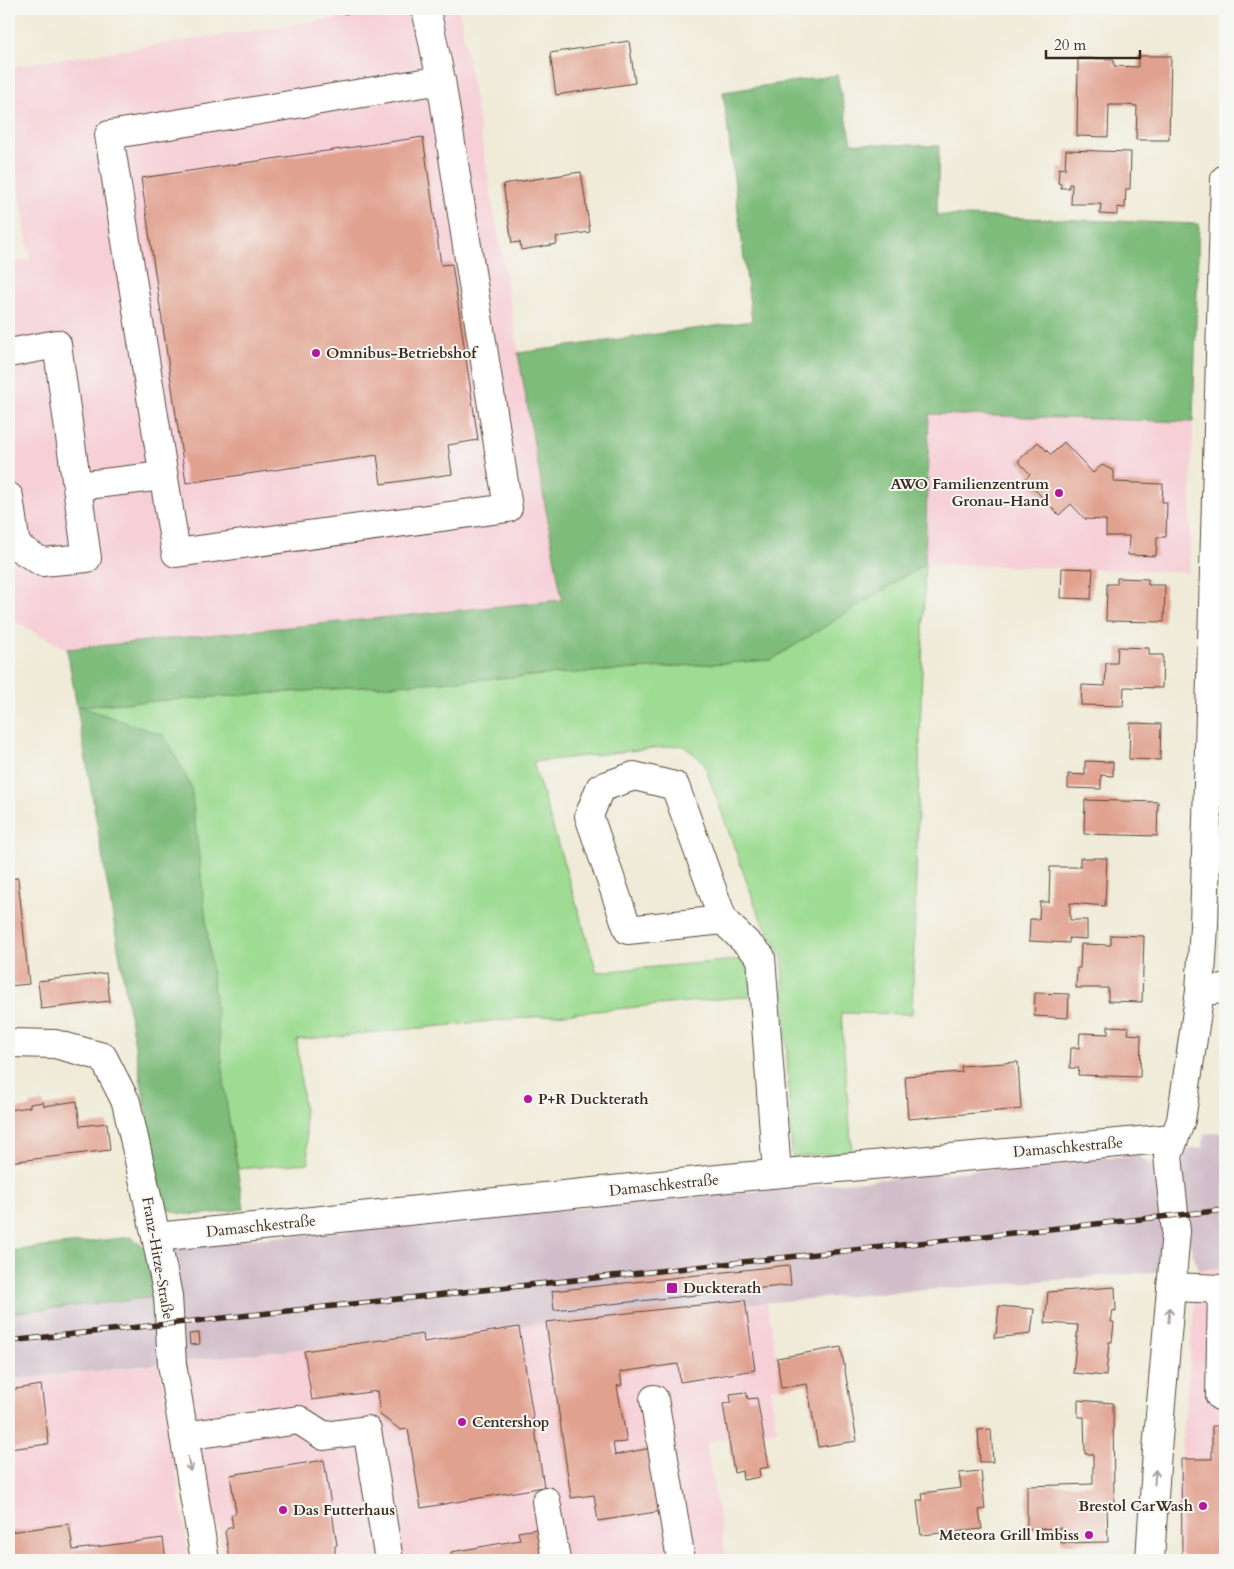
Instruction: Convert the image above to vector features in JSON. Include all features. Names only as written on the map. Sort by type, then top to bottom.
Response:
[{"type":"street","points":[[426,9],[440,80],[508,508],[176,554],[109,135],[440,80]]},
{"type":"street","points":[[1150,1560],[1176,1231],[1168,1156],[1181,1120],[1213,990],[1225,179]]},
{"type":"street","points":[[9,353],[57,344],[87,558],[42,562],[16,546],[9,498]]},
{"type":"street","points":[[78,486],[163,476]]},
{"type":"street","points":[[723,920],[628,930],[590,816],[600,788],[634,776],[675,786],[723,920],[761,957],[776,1173]]},
{"type":"street","name":"Franz-Hitze-Straße","points":[[9,1043],[56,1044],[102,1057],[126,1102],[168,1296],[172,1364],[205,1560]]},
{"type":"street","name":"Damaschkestraße","points":[[156,1237],[776,1173],[1173,1138]]},
{"type":"street","points":[[1171,1287],[1222,1289],[1220,1396]]},
{"type":"street","points":[[654,1399],[681,1560]]},
{"type":"street","points":[[184,1436],[300,1420],[324,1436],[366,1430],[389,1560]]},
{"type":"street","points":[[546,1501],[556,1560]]},
{"type":"shaded area","points":[[398,9],[459,9],[562,600],[67,649],[9,619],[9,263],[30,259],[9,122],[9,67]]},
{"type":"shaded area","name":"AWO Familienzentrum Gronau-Hand","points":[[928,414],[1193,422],[1189,572],[925,564]]},
{"type":"shaded area","points":[[1225,1132],[1225,1267],[1198,1270],[1185,1228],[1179,1182],[1185,1150],[1203,1148],[1204,1134]]},
{"type":"shaded area","points":[[1137,1155],[1154,1166],[1162,1184],[1167,1230],[1162,1261],[1156,1272],[669,1310],[9,1380],[9,1313],[158,1297],[171,1247]]},
{"type":"shaded area","points":[[1225,1267],[1225,1560],[1184,1560],[1177,1546],[1178,1485],[1198,1270]]},
{"type":"shaded area","points":[[767,1302],[781,1387],[770,1389],[777,1431],[706,1442],[726,1560],[224,1560],[216,1515],[207,1507],[183,1363],[531,1323]]},
{"type":"shaded area","points":[[160,1365],[189,1560],[9,1560],[9,1380]]},
{"type":"green space","points":[[837,75],[852,143],[939,146],[937,215],[1199,224],[1193,422],[929,414],[925,564],[771,660],[79,706],[165,736],[191,786],[228,1115],[244,1209],[193,1215],[174,1212],[167,1208],[161,1198],[67,649],[562,600],[518,353],[752,321],[723,92]]},
{"type":"green space","points":[[925,564],[912,1014],[841,1013],[852,1152],[792,1157],[782,956],[758,913],[703,761],[682,745],[533,762],[597,972],[749,959],[751,996],[297,1040],[309,1163],[238,1169],[228,1115],[77,706],[771,660]]},
{"type":"green space","points":[[131,1237],[147,1250],[158,1297],[9,1313],[9,1251]]},
{"type":"building","points":[[343,9],[368,9],[368,10],[344,14]]},
{"type":"building","points":[[629,41],[635,83],[556,95],[550,53]]},
{"type":"building","points":[[1138,56],[1171,56],[1169,140],[1136,140],[1137,106],[1126,105],[1109,105],[1108,137],[1077,136],[1078,58],[1114,59],[1114,66],[1138,67]]},
{"type":"building","name":"Omnibus-Betriebshof","points":[[423,137],[441,265],[452,264],[478,440],[448,445],[452,474],[381,484],[377,455],[186,483],[141,178]]},
{"type":"building","points":[[1066,150],[1131,152],[1130,189],[1126,189],[1125,208],[1117,207],[1117,215],[1100,214],[1101,204],[1071,204],[1072,184],[1069,184],[1069,188],[1061,188],[1061,184],[1058,183],[1059,168],[1065,169]]},
{"type":"building","points":[[581,172],[590,232],[556,237],[557,244],[521,250],[520,242],[512,243],[503,184]]},
{"type":"building","points":[[1038,442],[1051,455],[1064,442],[1093,473],[1102,465],[1114,471],[1114,482],[1163,484],[1162,502],[1167,502],[1166,537],[1157,537],[1156,556],[1128,555],[1129,536],[1106,536],[1106,520],[1085,519],[1071,504],[1059,515],[1025,479],[1030,474],[1018,461]]},
{"type":"building","points":[[1062,568],[1093,569],[1091,599],[1061,598]]},
{"type":"building","points":[[1117,578],[1148,579],[1148,585],[1165,585],[1164,622],[1106,621],[1107,584],[1117,584]]},
{"type":"building","points":[[1118,647],[1149,648],[1149,655],[1163,655],[1162,688],[1124,687],[1123,706],[1081,705],[1082,685],[1105,686],[1106,663],[1117,663]]},
{"type":"building","points":[[1130,723],[1161,724],[1160,760],[1129,759]]},
{"type":"building","points":[[1085,761],[1113,762],[1113,776],[1101,775],[1101,789],[1068,788],[1068,774],[1085,775]]},
{"type":"building","points":[[1085,800],[1158,802],[1157,836],[1084,834]]},
{"type":"building","points":[[1080,858],[1107,858],[1105,906],[1070,903],[1070,920],[1087,920],[1087,939],[1069,938],[1069,943],[1029,941],[1030,919],[1039,919],[1040,902],[1049,902],[1050,867],[1080,867]]},
{"type":"building","points":[[18,878],[29,984],[9,986],[9,879]]},
{"type":"building","points":[[1111,935],[1144,936],[1142,1002],[1108,1001],[1108,988],[1076,988],[1077,968],[1080,968],[1081,944],[1111,945]]},
{"type":"building","points":[[106,973],[110,1001],[41,1009],[38,981]]},
{"type":"building","points":[[1035,993],[1069,994],[1068,1018],[1034,1016]]},
{"type":"building","points":[[1108,1026],[1129,1027],[1128,1034],[1141,1035],[1140,1077],[1078,1075],[1079,1068],[1070,1068],[1071,1048],[1079,1048],[1080,1033],[1108,1034]]},
{"type":"building","points":[[1018,1062],[1021,1109],[908,1119],[905,1076],[962,1072],[961,1066]]},
{"type":"building","points":[[77,1101],[80,1126],[107,1123],[110,1150],[9,1162],[9,1110],[30,1107],[30,1104],[43,1102],[44,1106]]},
{"type":"building","points":[[789,1265],[791,1285],[554,1310],[552,1291]]},
{"type":"building","points":[[1115,1287],[1116,1311],[1113,1310],[1111,1322],[1114,1322],[1112,1342],[1109,1342],[1106,1376],[1073,1373],[1078,1325],[1045,1323],[1048,1292]]},
{"type":"building","points":[[745,1300],[755,1370],[680,1382],[678,1364],[620,1372],[622,1385],[617,1386],[627,1442],[613,1443],[615,1455],[651,1448],[662,1511],[598,1521],[594,1495],[571,1498],[546,1322]]},
{"type":"building","points":[[999,1306],[1034,1309],[1031,1334],[994,1338]]},
{"type":"building","name":"Centershop","points":[[519,1327],[544,1487],[421,1508],[408,1429],[401,1430],[380,1415],[377,1391],[312,1400],[304,1351],[423,1334],[424,1342]]},
{"type":"building","points":[[199,1333],[200,1344],[190,1345],[189,1334]]},
{"type":"building","points":[[841,1347],[857,1441],[818,1447],[807,1384],[781,1388],[777,1358]]},
{"type":"building","points":[[41,1385],[49,1444],[9,1449],[9,1390]]},
{"type":"building","points":[[746,1392],[748,1399],[757,1398],[769,1467],[759,1469],[760,1477],[743,1480],[742,1471],[734,1473],[723,1404],[731,1402],[730,1394]]},
{"type":"building","points":[[1078,1400],[1113,1403],[1114,1505],[1107,1505],[1108,1542],[1061,1543],[1061,1528],[1027,1529],[1027,1486],[1093,1484],[1093,1454],[1085,1454],[1084,1417],[1078,1417]]},
{"type":"building","name":"Brestol CarWash","points":[[1212,1426],[1225,1426],[1225,1560],[1189,1560],[1182,1553],[1181,1459],[1212,1459]]},
{"type":"building","points":[[991,1429],[993,1462],[980,1462],[978,1430]]},
{"type":"building","name":"Das Futterhaus","points":[[324,1460],[337,1545],[335,1546],[335,1560],[230,1560],[225,1532],[228,1528],[233,1527],[231,1516],[236,1512],[230,1475]]},
{"type":"building","points":[[981,1471],[985,1509],[979,1510],[982,1529],[921,1535],[917,1500],[923,1500],[922,1493],[961,1488],[959,1473]]},
{"type":"building","points":[[69,1524],[73,1550],[163,1538],[166,1560],[9,1560],[9,1532]]},
{"type":"building","points":[[542,1528],[548,1560],[452,1560],[451,1552],[520,1540],[518,1532]]},
{"type":"railway","points":[[9,1341],[1225,1210]]},
{"type":"place","name":"Omnibus-Betriebshof","points":[[316,353]]},
{"type":"place","name":"AWO Familienzentrum Gronau-Hand","points":[[1059,493]]},
{"type":"place","name":"P+R Duckterath","points":[[528,1099]]},
{"type":"place","name":"Duckterath","points":[[672,1288]]},
{"type":"place","name":"Centershop","points":[[462,1422]]},
{"type":"place","name":"Brestol CarWash","points":[[1203,1506]]},
{"type":"place","name":"Das Futterhaus","points":[[283,1510]]},
{"type":"place","name":"Meteora Grill Imbiss","points":[[1089,1535]]}]
